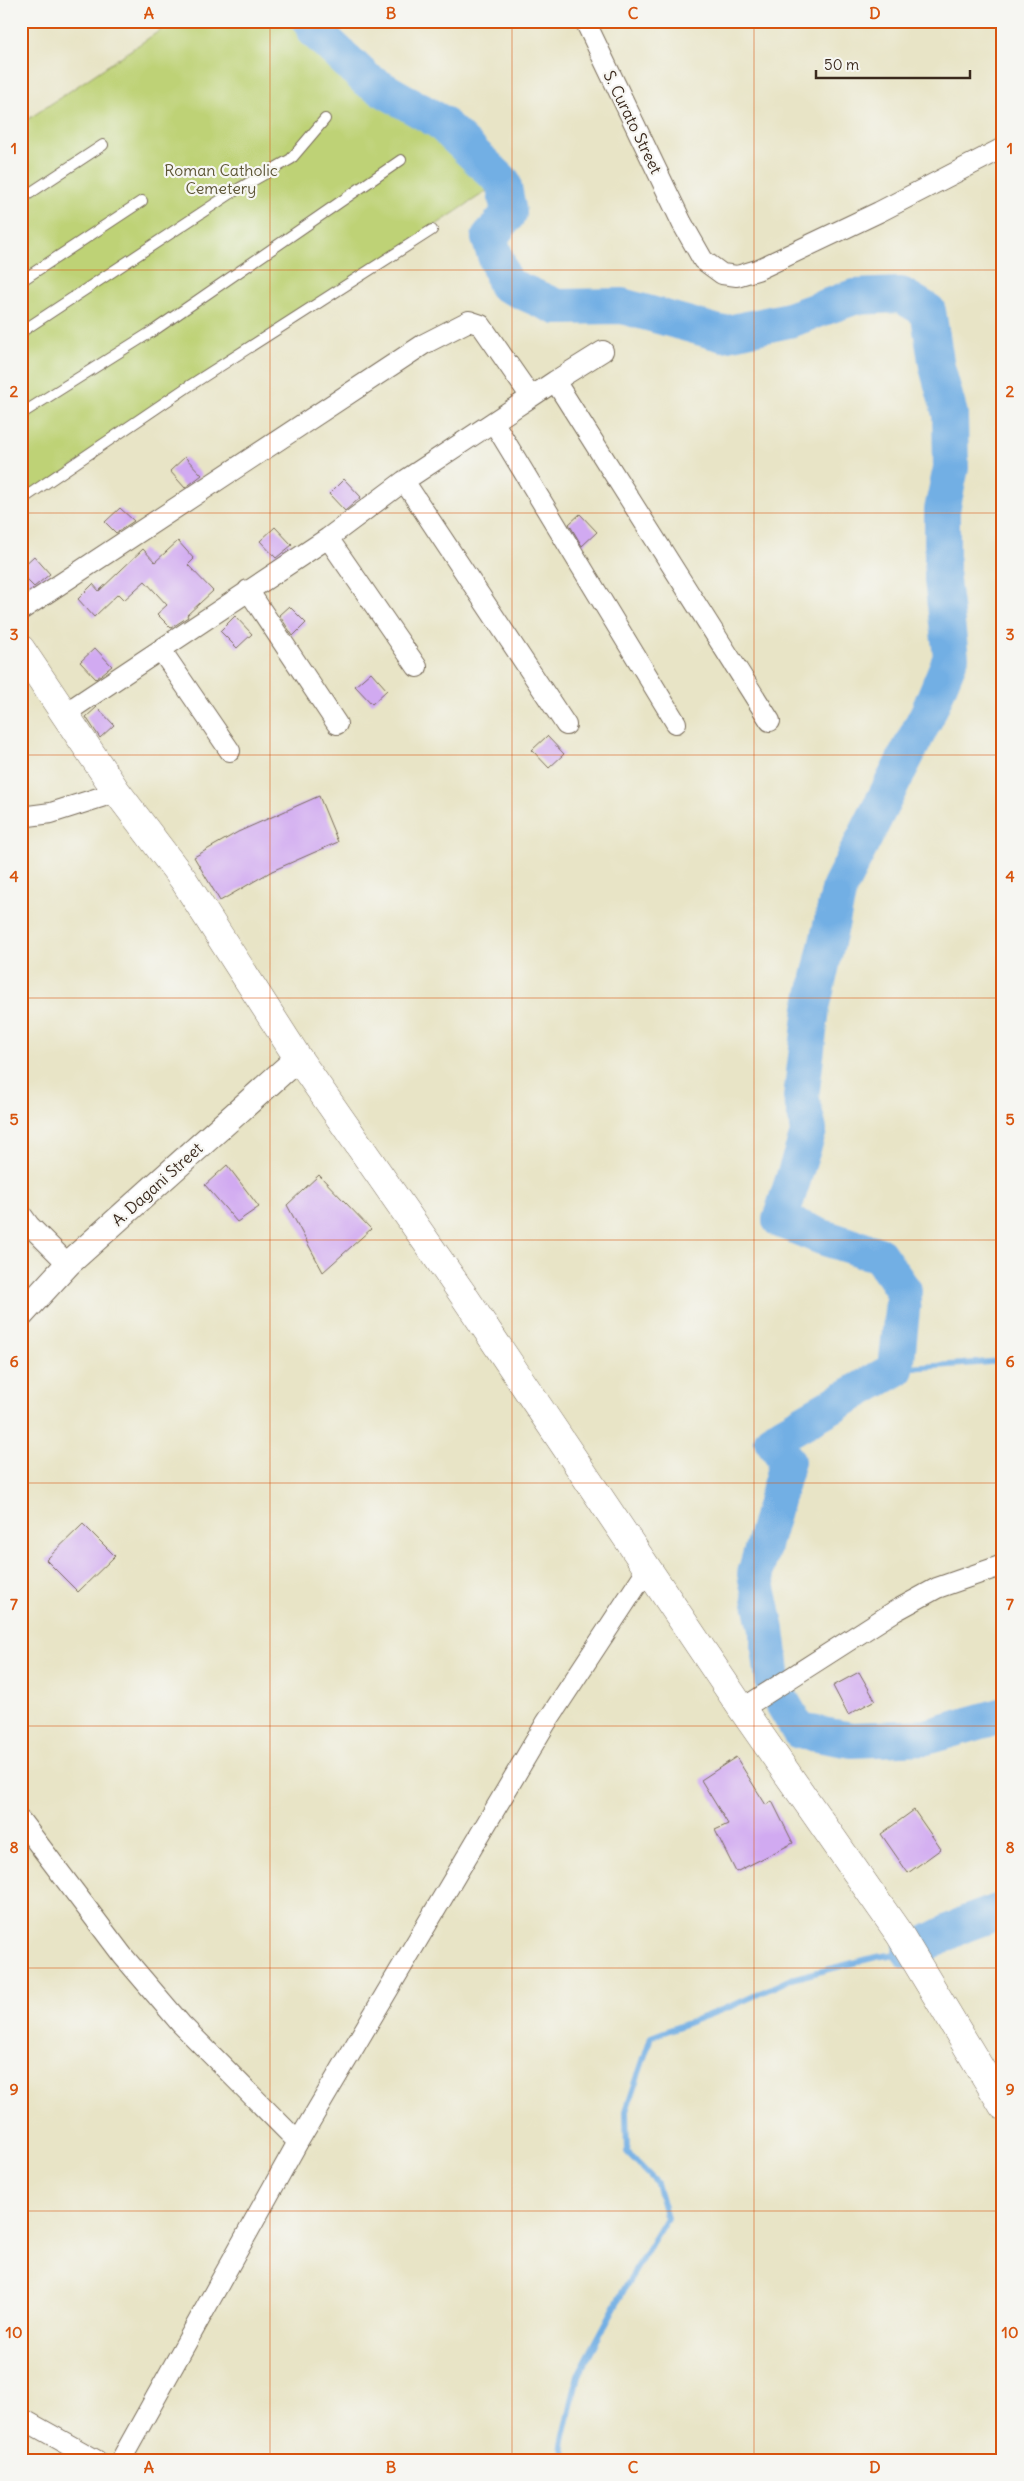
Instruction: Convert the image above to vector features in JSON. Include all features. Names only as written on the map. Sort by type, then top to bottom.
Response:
[{"type":"main road","points":[[21,649],[117,792],[182,878],[298,1058],[648,1568],[748,1705],[900,1935],[1003,2106]]},
{"type":"street","name":"S. Curato Street","points":[[585,21],[682,223],[703,260],[722,274],[737,276],[757,270],[879,212],[1003,148]]},
{"type":"street","points":[[21,610],[424,344],[469,321],[482,325],[531,397]]},
{"type":"street","points":[[64,714],[328,538],[404,481],[603,351]]},
{"type":"street","points":[[556,381],[770,721]]},
{"type":"street","points":[[494,423],[676,723]]},
{"type":"street","points":[[404,481],[566,726]]},
{"type":"street","points":[[328,538],[418,667]]},
{"type":"street","points":[[248,590],[337,724]]},
{"type":"street","points":[[161,650],[230,751]]},
{"type":"street","points":[[21,817],[51,813],[117,792]]},
{"type":"street","name":"A. Dagani Street","points":[[21,1316],[68,1264],[298,1058]]},
{"type":"street","points":[[21,1214],[29,1225],[68,1264]]},
{"type":"street","points":[[748,1705],[895,1610],[937,1588],[1003,1565]]},
{"type":"street","points":[[121,2460],[298,2142],[546,1722],[648,1568]]},
{"type":"street","points":[[21,1822],[123,1956],[181,2024],[298,2142]]},
{"type":"street","points":[[21,2418],[96,2460]]},
{"type":"lane","points":[[21,332],[233,192],[291,159],[326,119]]},
{"type":"lane","points":[[21,199],[103,145]]},
{"type":"lane","points":[[21,414],[156,329],[401,160]]},
{"type":"lane","points":[[21,281],[142,201]]},
{"type":"lane","points":[[21,500],[186,388],[432,230]]},
{"type":"green space","name":"Roman Catholic Cemetery","points":[[174,21],[299,21],[306,39],[364,90],[441,127],[496,185],[21,501],[21,124]]},
{"type":"building","points":[[185,457],[202,475],[185,488],[170,471]]},
{"type":"building","points":[[344,479],[361,497],[345,511],[329,494]]},
{"type":"building","points":[[120,508],[134,521],[116,533],[105,522]]},
{"type":"building","points":[[580,514],[597,532],[582,546],[569,524]]},
{"type":"building","points":[[275,527],[292,545],[276,558],[260,541]]},
{"type":"building","points":[[178,541],[194,559],[188,565],[213,591],[187,615],[188,617],[171,628],[157,614],[167,605],[145,581],[124,600],[118,594],[94,617],[78,599],[93,584],[99,591],[143,549],[155,562]]},
{"type":"building","points":[[34,556],[50,574],[34,587],[21,574],[21,568]]},
{"type":"building","points":[[289,606],[306,623],[293,636],[279,615]]},
{"type":"building","points":[[235,616],[252,634],[237,648],[220,631]]},
{"type":"building","points":[[95,648],[112,666],[96,679],[80,662]]},
{"type":"building","points":[[371,672],[387,690],[372,704],[355,686]]},
{"type":"building","points":[[97,707],[114,725],[100,738],[86,717]]},
{"type":"building","points":[[547,736],[564,754],[549,768],[532,750]]},
{"type":"building","points":[[319,796],[338,842],[272,871],[220,901],[194,857],[238,832]]},
{"type":"building","points":[[227,1165],[259,1207],[237,1222],[205,1185]]},
{"type":"building","points":[[319,1175],[371,1229],[323,1272],[287,1205]]},
{"type":"building","points":[[83,1524],[115,1556],[78,1592],[46,1560]]},
{"type":"building","points":[[859,1672],[875,1700],[848,1715],[833,1686]]},
{"type":"building","points":[[736,1757],[766,1805],[772,1801],[793,1843],[736,1872],[715,1830],[728,1824],[701,1780]]},
{"type":"building","points":[[914,1810],[941,1849],[908,1873],[881,1834]]},
{"type":"waterway","points":[[310,21],[315,31],[367,80],[440,122],[503,182],[509,213],[489,238],[505,284],[557,307],[622,306],[723,334],[789,320],[854,297],[901,295],[928,311],[937,367],[950,414],[951,468],[942,510],[942,580],[951,657],[928,713],[840,886],[812,1008],[801,1097],[809,1130],[780,1220],[822,1237],[879,1255],[904,1291],[896,1369],[772,1440],[787,1461],[755,1574],[767,1630],[774,1688],[799,1731],[852,1740],[926,1737],[1003,1715]]},
{"type":"waterway","points":[[896,1369],[1003,1361]]},
{"type":"waterway","points":[[910,1952],[965,1924],[1003,1910]]},
{"type":"waterway","points":[[567,2460],[562,2445],[578,2375],[627,2284],[667,2218],[657,2183],[627,2152],[626,2111],[651,2037],[732,2006],[791,1979],[876,1957],[904,1953]]}]
